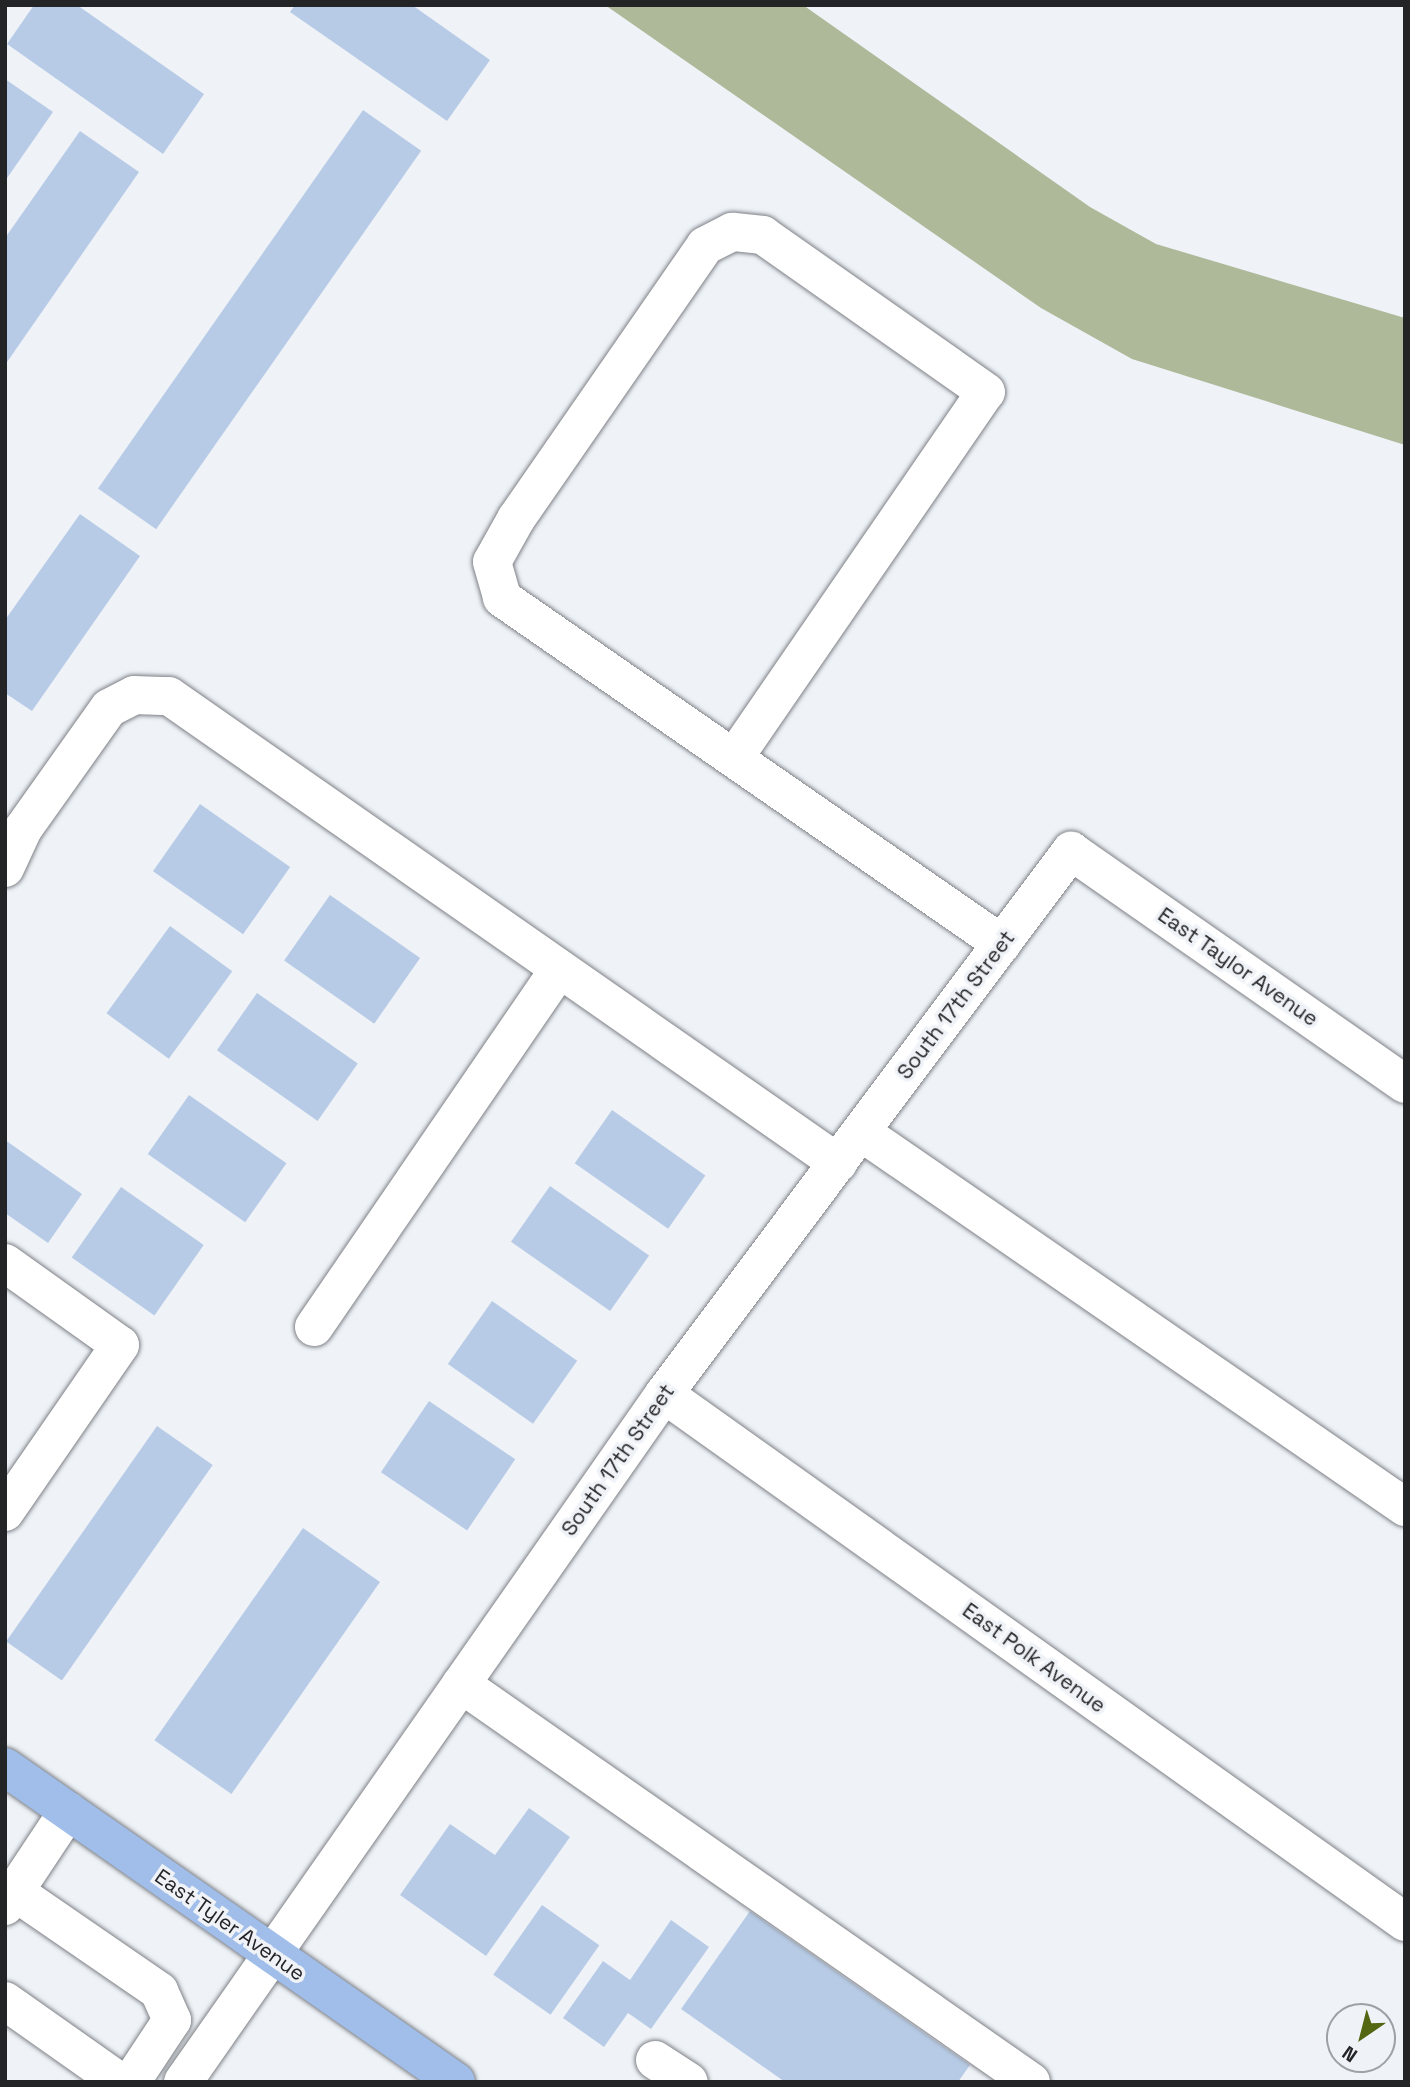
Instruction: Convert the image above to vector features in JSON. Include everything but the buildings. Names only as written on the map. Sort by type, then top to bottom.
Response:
[{"type":"main road","name":"East Tyler Avenue","points":[[5,1767],[456,2082]]},
{"type":"street","points":[[734,758],[986,392],[764,235],[732,232],[705,246],[516,519],[492,562],[502,598],[1002,944]]},
{"type":"street","points":[[5,868],[23,829],[109,708],[134,695],[169,696],[838,1163]]},
{"type":"street","name":"South 17th Street","points":[[191,2079],[272,1954],[664,1394],[1071,851]]},
{"type":"street","name":"East Taylor Avenue","points":[[1071,851],[1405,1084]]},
{"type":"street","points":[[314,1327],[559,969]]},
{"type":"street","points":[[860,1132],[1405,1507]]},
{"type":"street","points":[[5,1263],[120,1345],[5,1512]]},
{"type":"street","name":"East Polk Avenue","points":[[664,1394],[1405,1923]]},
{"type":"street","points":[[461,1684],[985,2069],[1031,2082]]},
{"type":"street","points":[[68,1811],[10,1899],[159,1991],[172,2020],[131,2082]]},
{"type":"street","points":[[5,2001],[120,2082]]},
{"type":"street","points":[[655,2060],[689,2082]]},
{"type":"shaded area","points":[[605,5],[803,5],[1090,207],[1156,244],[1405,318],[1405,445],[1132,359],[1041,308]]}]
